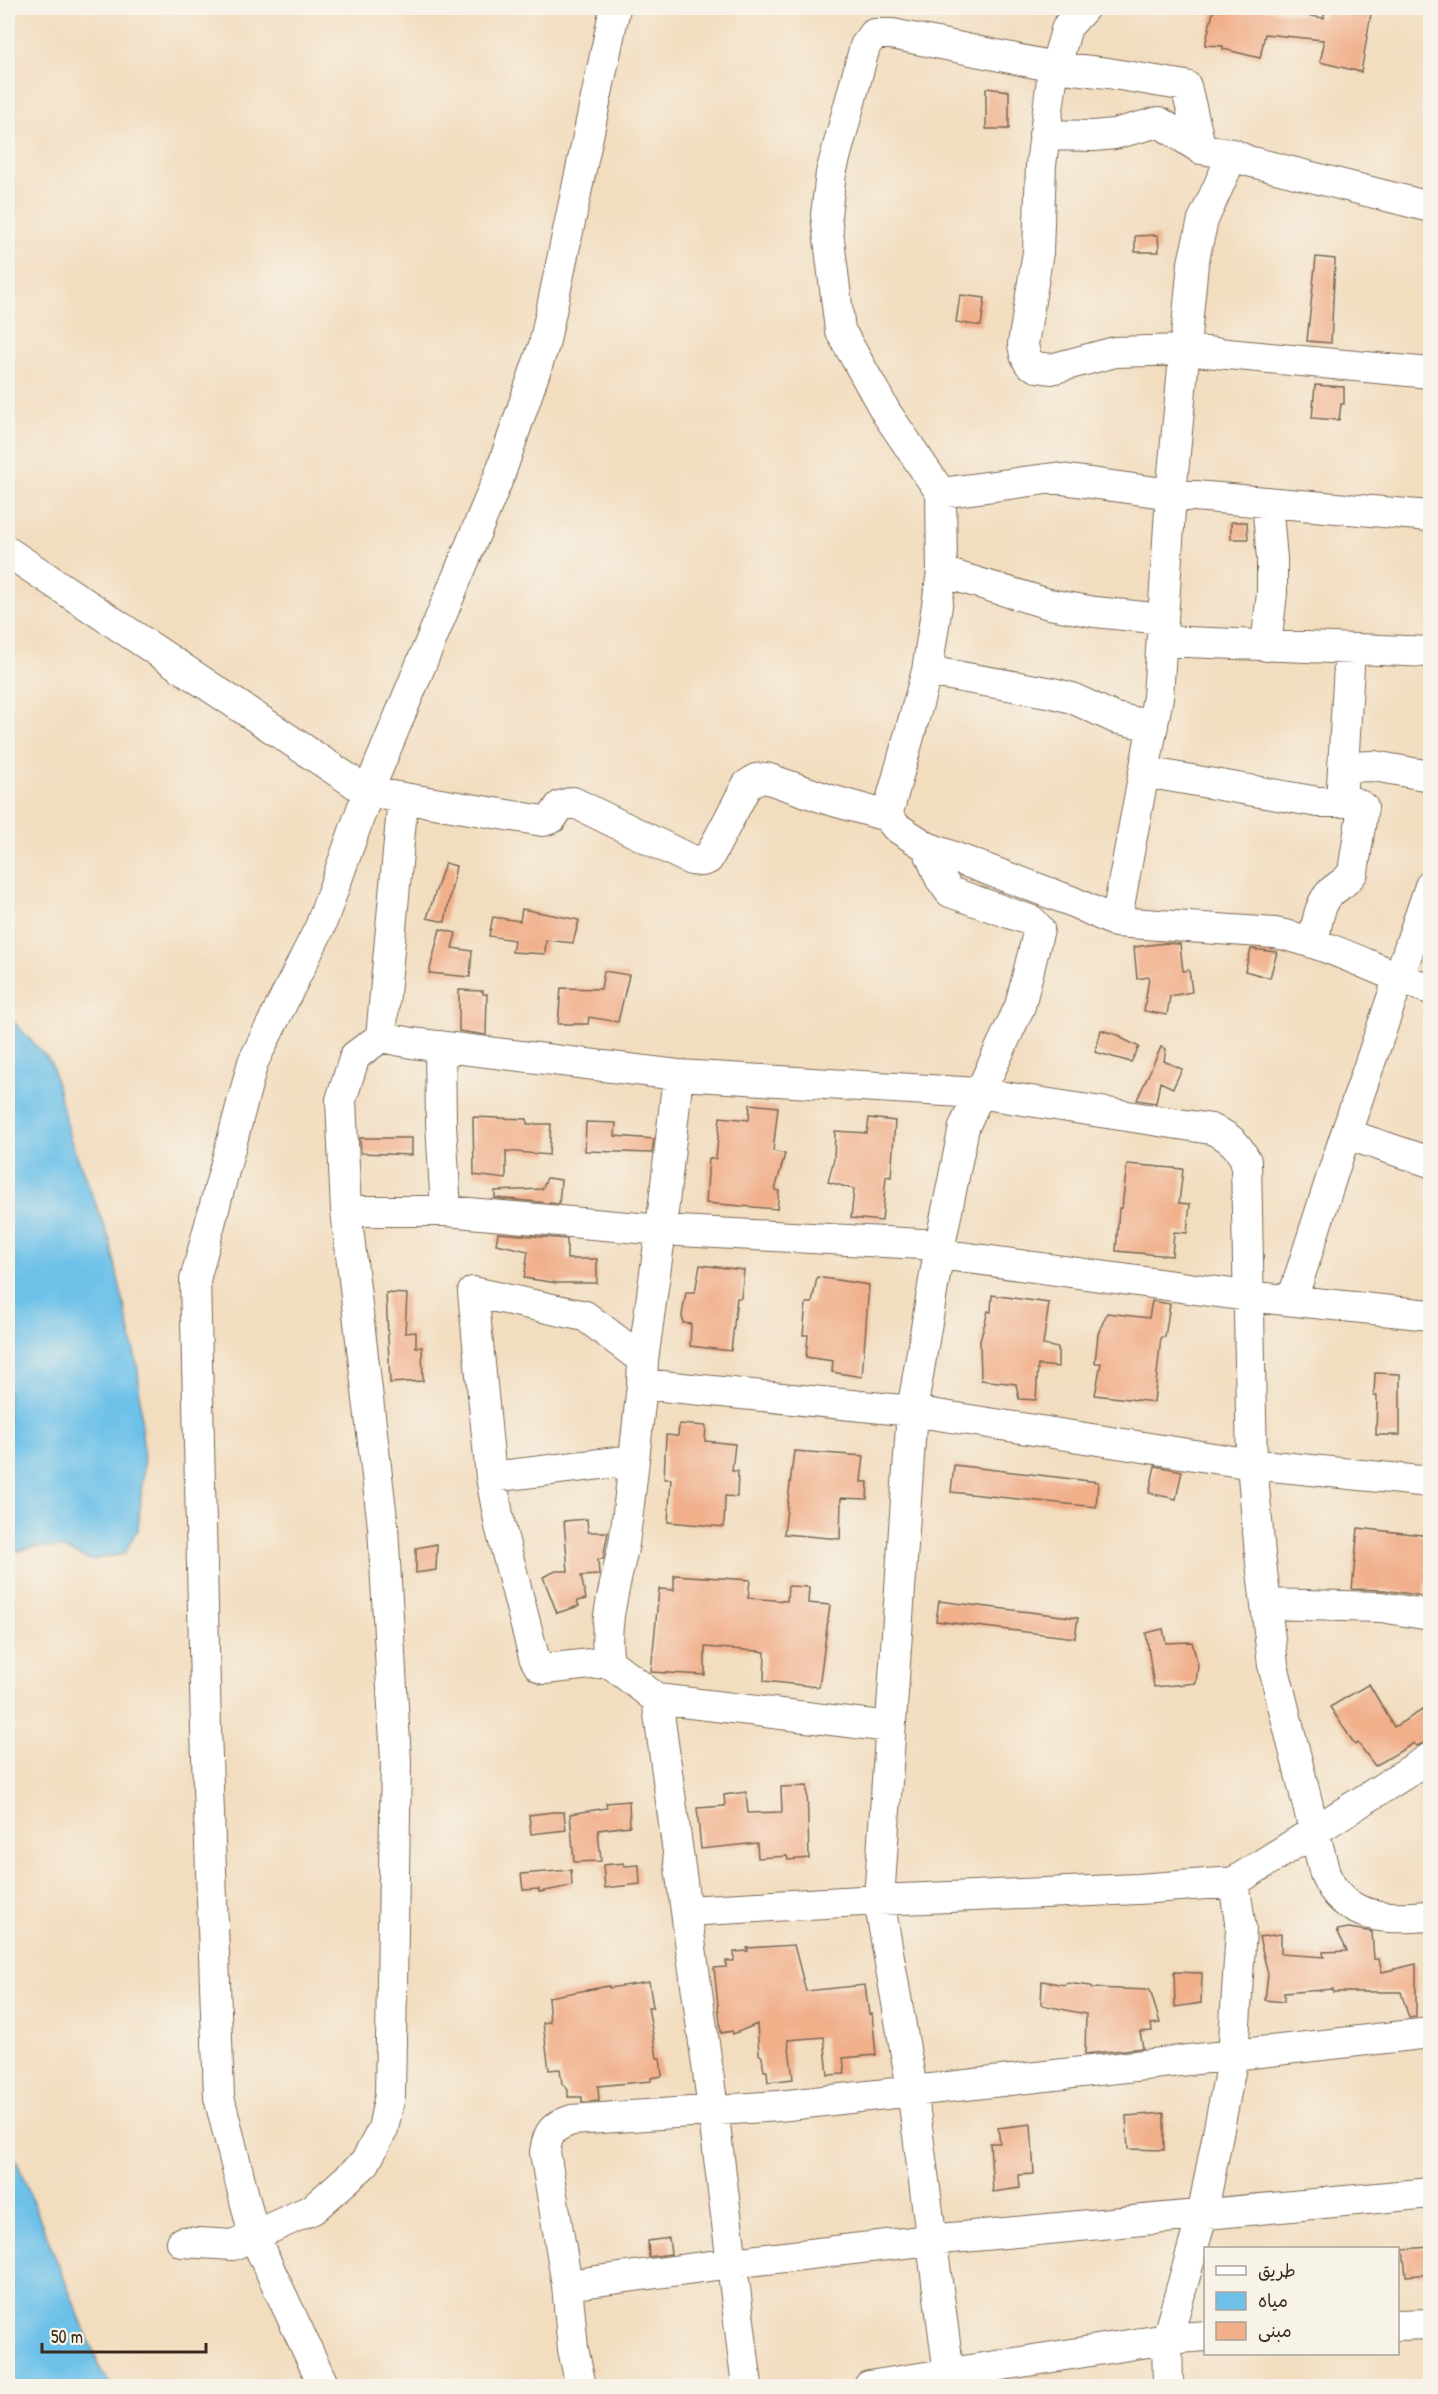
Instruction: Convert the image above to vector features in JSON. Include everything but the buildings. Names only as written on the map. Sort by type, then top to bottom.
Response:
[{"type":"street","points":[[324,2386],[254,2236],[219,2097],[206,1729],[195,1280],[253,1062],[320,927],[368,792],[500,474],[544,345],[615,8]]},
{"type":"street","points":[[1084,8],[1067,27],[1055,67],[1044,135],[1038,252],[1023,344],[1029,363],[1037,368],[1051,369],[1115,352],[1185,350],[1431,373]]},
{"type":"street","points":[[887,816],[927,671],[942,572],[941,493],[887,414],[840,330],[826,215],[831,173],[865,46],[874,34],[892,34],[1055,67],[1186,86],[1201,149]]},
{"type":"street","points":[[1044,135],[1114,134],[1159,122],[1201,149],[1233,154],[1248,161],[1431,207]]},
{"type":"street","points":[[1116,922],[1158,697],[1171,494],[1193,263],[1203,220],[1233,154]]},
{"type":"street","points":[[941,493],[1054,478],[1171,494],[1431,516]]},
{"type":"street","points":[[1266,646],[1272,593],[1272,559],[1267,502]]},
{"type":"street","points":[[8,552],[368,792],[543,821],[552,818],[560,806],[573,802],[691,860],[702,861],[708,859],[747,785],[756,779],[766,777],[827,799],[887,816],[896,826],[927,847],[1071,902],[1116,922],[1275,933],[1298,937],[1400,979],[1431,989]]},
{"type":"street","points":[[942,572],[1049,604],[1095,612],[1163,630],[1266,646],[1431,652]]},
{"type":"street","points":[[1341,802],[1350,649]]},
{"type":"street","points":[[927,671],[1053,693],[1072,698],[1115,718],[1153,726]]},
{"type":"street","points":[[1343,767],[1374,766],[1431,776]]},
{"type":"street","points":[[1144,772],[1318,802],[1353,802],[1363,807],[1356,863],[1348,881],[1332,891],[1325,900],[1320,910],[1313,943]]},
{"type":"street","points":[[381,1037],[403,798]]},
{"type":"street","points":[[927,847],[940,878],[950,892],[1032,921],[1039,929],[1020,1006],[964,1127],[939,1249],[912,1411],[879,1900],[912,2089],[949,2374]]},
{"type":"street","points":[[1292,1300],[1431,886]]},
{"type":"street","points":[[182,2242],[233,2245],[313,2209],[365,2163],[383,2129],[390,2095],[396,1761],[383,1527],[346,1211],[341,1100],[355,1056],[381,1037],[678,1075],[978,1093],[1211,1129],[1227,1136],[1239,1146],[1246,1161],[1252,1464],[1273,1665],[1329,1883],[1349,1905],[1375,1917],[1390,1919],[1431,1916]]},
{"type":"street","points":[[440,1046],[446,1211]]},
{"type":"street","points":[[609,1662],[608,1630],[624,1538],[634,1460],[678,1075]]},
{"type":"street","points":[[1346,1134],[1431,1162]]},
{"type":"street","points":[[346,1211],[446,1211],[661,1230],[939,1249],[1247,1296],[1431,1315]]},
{"type":"street","points":[[890,1727],[657,1698],[609,1662],[544,1669],[539,1666],[534,1657],[500,1526],[491,1477],[473,1292],[585,1316],[643,1372],[1252,1464],[1431,1482]]},
{"type":"street","points":[[491,1477],[634,1460]]},
{"type":"street","points":[[1266,1604],[1381,1607],[1431,1616]]},
{"type":"street","points":[[657,1698],[713,2109],[747,2386]]},
{"type":"street","points":[[686,1911],[1138,1889],[1234,1882],[1431,1758]]},
{"type":"street","points":[[1168,2386],[1167,2339],[1202,2216],[1233,2056],[1242,1929],[1234,1882]]},
{"type":"street","points":[[581,2386],[573,2349],[567,2286],[545,2152],[547,2137],[556,2126],[572,2120],[779,2106],[912,2089],[1233,2056],[1431,2032]]},
{"type":"street","points":[[567,2286],[732,2263],[930,2240],[1431,2193]]},
{"type":"street","points":[[1399,2325],[1431,2324]]},
{"type":"street","points":[[869,2386],[1167,2339],[1204,2336]]},
{"type":"water","points":[[8,1016],[51,1062],[70,1138],[110,1241],[138,1370],[144,1463],[138,1528],[124,1554],[90,1560],[61,1548],[35,1547],[8,1553]]},
{"type":"water","points":[[8,2140],[102,2373],[113,2386],[9,2386],[8,2384]]}]
